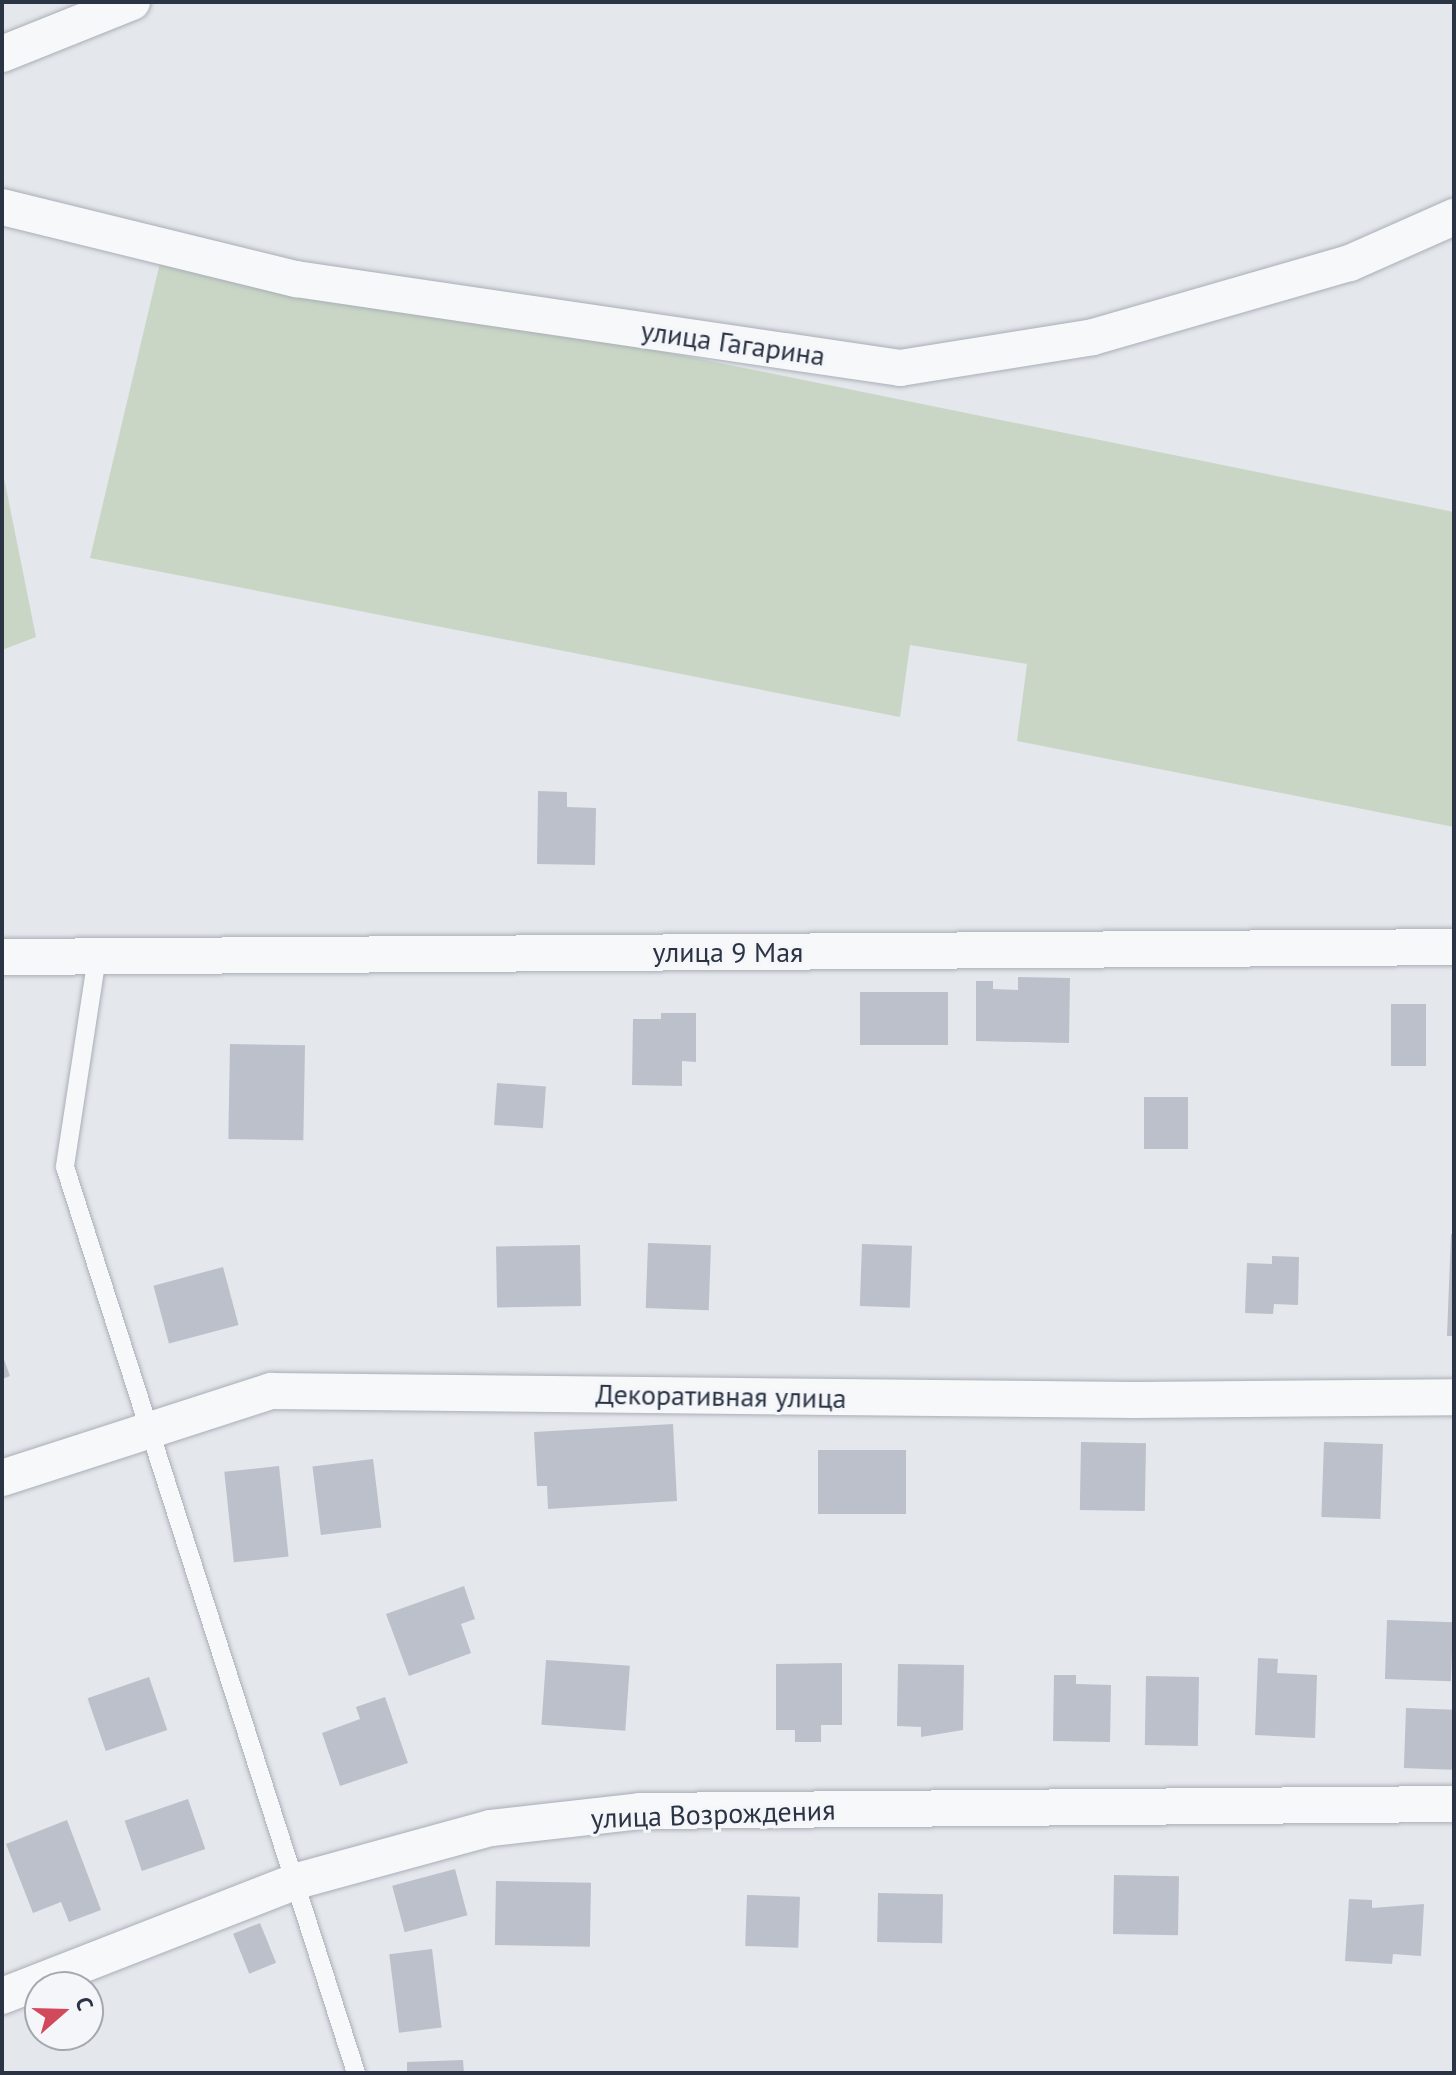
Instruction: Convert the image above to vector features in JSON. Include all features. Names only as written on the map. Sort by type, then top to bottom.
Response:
[{"type":"street","points":[[2,54],[132,2]]},
{"type":"street","name":"улица Гагарина","points":[[2,207],[296,279],[900,368],[1093,337],[1350,263],[1454,217]]},
{"type":"street","name":"улица 9 Мая","points":[[2,957],[1454,947]]},
{"type":"street","name":"Декоративная улица","points":[[2,1478],[148,1427],[271,1391],[1135,1400],[1454,1397]]},
{"type":"street","name":"улица Возрождения","points":[[2,1996],[297,1881],[491,1828],[640,1811],[1454,1804]]},
{"type":"lane","points":[[97,957],[65,1167],[297,1881],[356,2073]]},
{"type":"green space","points":[[163,250],[1454,512],[1454,827],[1017,741],[1027,664],[910,645],[900,717],[90,558]]},
{"type":"green space","points":[[2,468],[36,637],[2,650]]},
{"type":"building","points":[[538,791],[567,792],[567,807],[596,808],[595,865],[537,864]]},
{"type":"building","points":[[1018,977],[1070,978],[1069,1043],[976,1041],[976,981],[993,981],[993,989],[1018,990]]},
{"type":"building","points":[[860,992],[948,992],[948,1045],[860,1045]]},
{"type":"building","points":[[1391,1004],[1426,1004],[1426,1066],[1391,1066]]},
{"type":"building","points":[[661,1013],[696,1013],[696,1062],[682,1061],[682,1086],[632,1085],[633,1019],[661,1019]]},
{"type":"building","points":[[230,1044],[305,1045],[303,1140],[228,1139]]},
{"type":"building","points":[[497,1083],[546,1086],[543,1128],[494,1125]]},
{"type":"building","points":[[1144,1097],[1188,1097],[1188,1149],[1144,1149]]},
{"type":"building","points":[[1451,1234],[1454,1234],[1454,1336],[1447,1336]]},
{"type":"building","points":[[648,1243],[711,1245],[709,1310],[646,1308]]},
{"type":"building","points":[[862,1244],[912,1246],[910,1308],[860,1306]]},
{"type":"building","points":[[580,1245],[581,1306],[497,1307],[496,1246]]},
{"type":"building","points":[[1272,1256],[1299,1257],[1298,1305],[1274,1304],[1273,1314],[1245,1313],[1247,1263],[1272,1264]]},
{"type":"building","points":[[223,1267],[239,1325],[169,1344],[153,1286]]},
{"type":"building","points":[[2,1354],[10,1376],[2,1379]]},
{"type":"building","points":[[673,1424],[677,1501],[548,1509],[547,1486],[537,1486],[534,1432]]},
{"type":"building","points":[[1081,1442],[1146,1443],[1145,1511],[1080,1510]]},
{"type":"building","points":[[1324,1442],[1383,1444],[1380,1519],[1321,1517]]},
{"type":"building","points":[[818,1450],[906,1450],[906,1514],[818,1514]]},
{"type":"building","points":[[373,1459],[381,1527],[321,1535],[312,1466]]},
{"type":"building","points":[[279,1466],[289,1557],[234,1562],[224,1472]]},
{"type":"building","points":[[464,1586],[475,1619],[461,1624],[471,1653],[409,1676],[386,1614]]},
{"type":"building","points":[[1387,1620],[1453,1622],[1451,1681],[1385,1679]]},
{"type":"building","points":[[1258,1658],[1278,1659],[1277,1673],[1317,1675],[1315,1738],[1255,1735]]},
{"type":"building","points":[[546,1660],[630,1666],[625,1731],[541,1725]]},
{"type":"building","points":[[842,1663],[842,1725],[821,1725],[821,1742],[795,1742],[795,1730],[776,1730],[776,1664]]},
{"type":"building","points":[[898,1664],[964,1665],[963,1730],[921,1737],[921,1727],[897,1726]]},
{"type":"building","points":[[1054,1675],[1076,1675],[1076,1684],[1111,1685],[1110,1742],[1053,1741]]},
{"type":"building","points":[[1146,1676],[1199,1677],[1198,1746],[1145,1745]]},
{"type":"building","points":[[149,1677],[167,1730],[106,1751],[88,1698]]},
{"type":"building","points":[[385,1697],[408,1763],[340,1786],[322,1733],[360,1719],[356,1707]]},
{"type":"building","points":[[1406,1708],[1454,1710],[1452,1770],[1404,1768]]},
{"type":"building","points":[[188,1799],[205,1849],[142,1871],[125,1821]]},
{"type":"building","points":[[67,1820],[101,1910],[69,1922],[61,1902],[33,1913],[6,1844]]},
{"type":"building","points":[[455,1869],[467,1915],[405,1932],[392,1886]]},
{"type":"building","points":[[1114,1875],[1179,1876],[1178,1935],[1113,1934]]},
{"type":"building","points":[[496,1881],[591,1883],[590,1947],[495,1945]]},
{"type":"building","points":[[878,1893],[943,1894],[942,1943],[877,1942]]},
{"type":"building","points":[[747,1895],[800,1897],[798,1948],[745,1946]]},
{"type":"building","points":[[1349,1899],[1372,1900],[1372,1908],[1424,1904],[1421,1956],[1393,1954],[1392,1964],[1345,1961]]},
{"type":"building","points":[[260,1923],[276,1963],[249,1974],[233,1934]]},
{"type":"building","points":[[432,1949],[442,2027],[399,2033],[389,1954]]},
{"type":"building","points":[[463,2060],[464,2073],[407,2073],[407,2062]]}]
